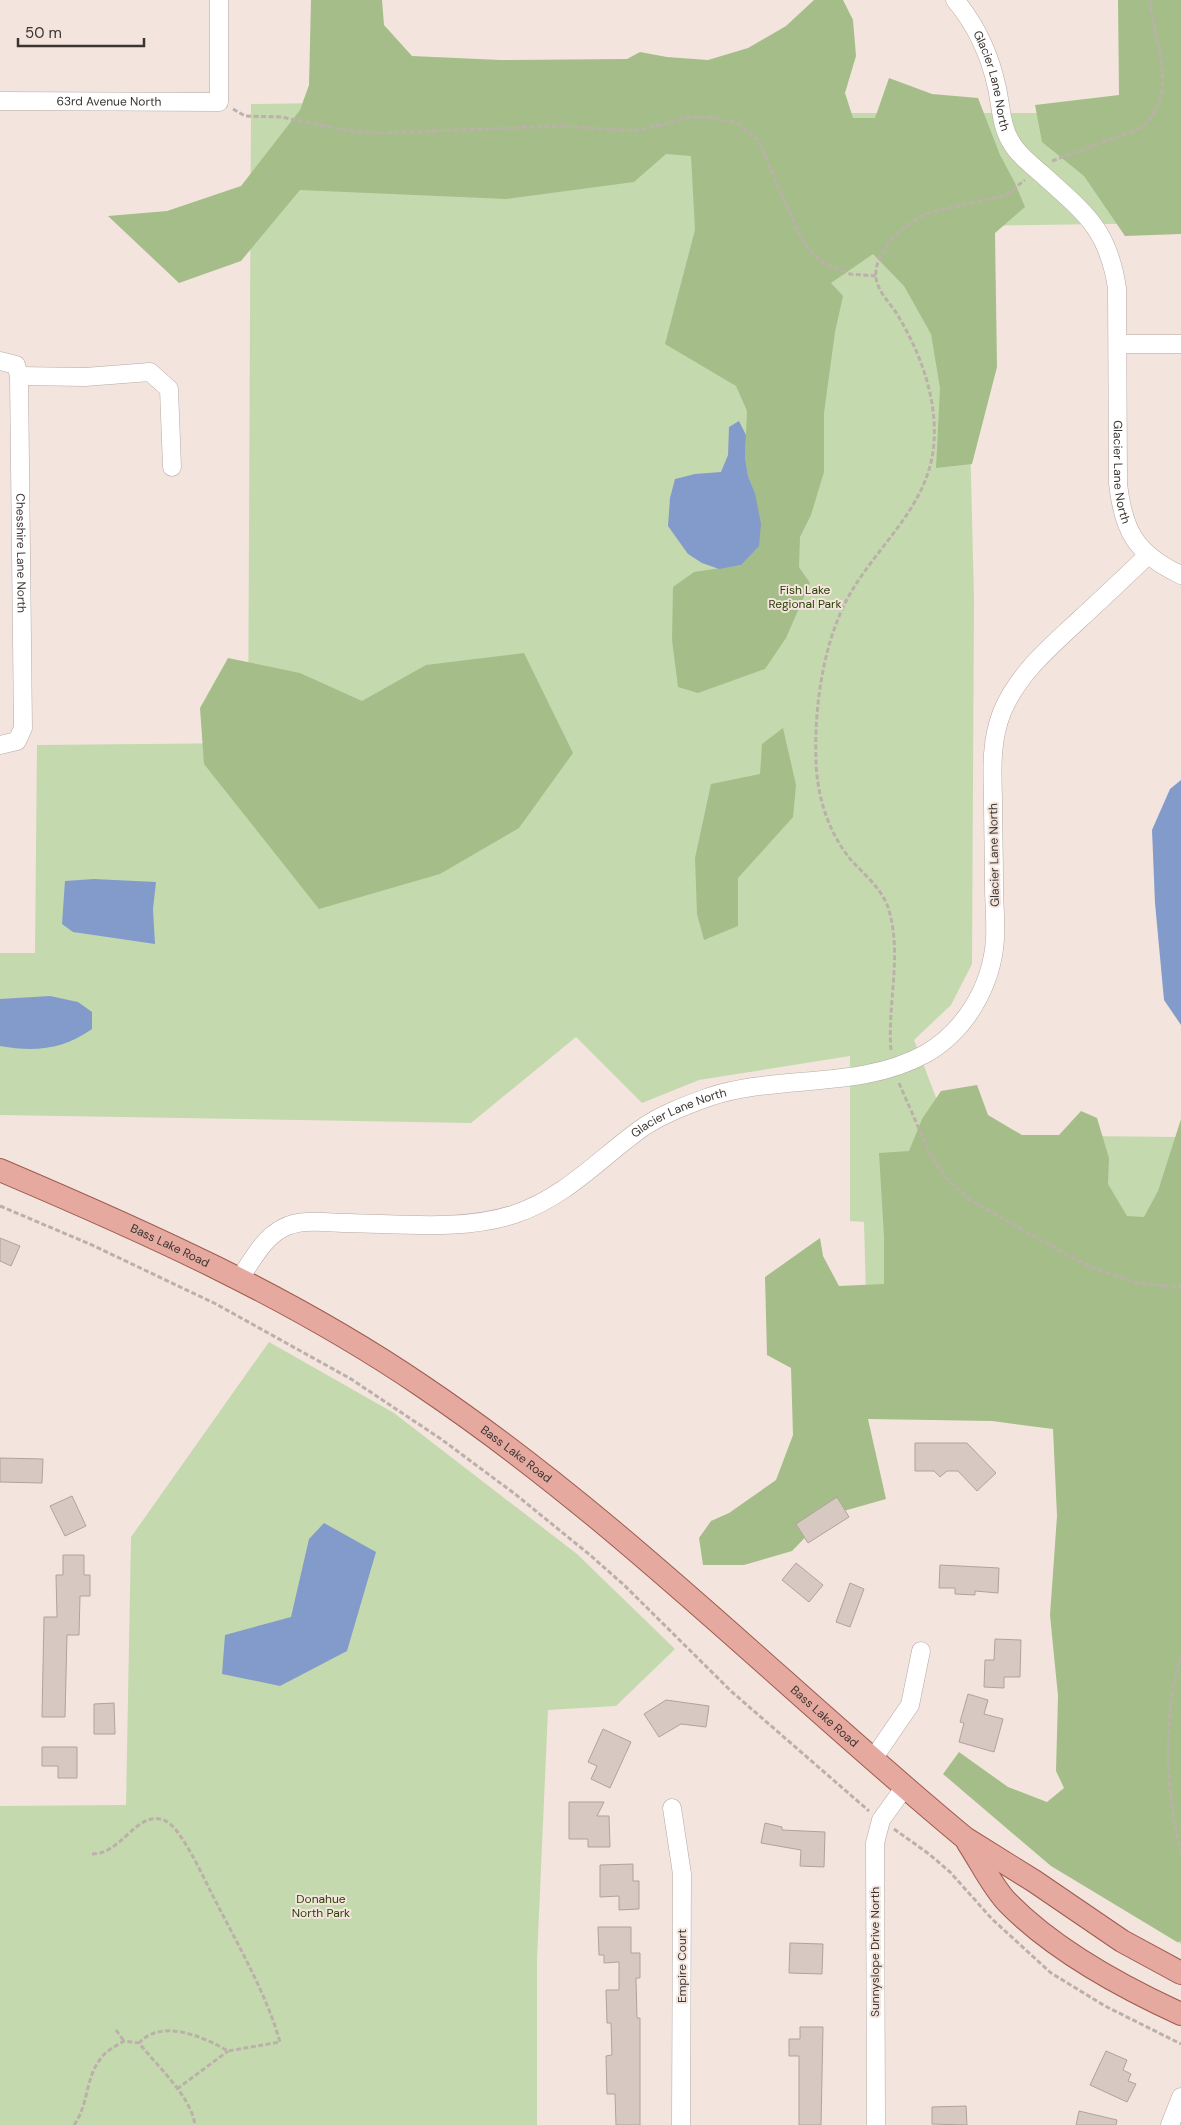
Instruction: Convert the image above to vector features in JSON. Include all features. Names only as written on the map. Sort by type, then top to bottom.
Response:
[{"type":"main road","name":"Bass Lake Road","points":[[0,1170],[121,1222],[240,1278],[358,1345],[421,1385],[543,1473],[904,1788],[965,1838],[1034,1881],[1122,1941],[1181,1973]]},
{"type":"main road","name":"Bass Lake Road","points":[[965,1838],[1007,1902],[1044,1933],[1103,1974],[1181,2014]]},
{"type":"street","points":[[219,0],[219,102]]},
{"type":"street","name":"Glacier Lane North","points":[[240,1278],[269,1237],[281,1228],[292,1224],[439,1225],[477,1223],[515,1214],[552,1198],[586,1174],[644,1126],[678,1109],[713,1096],[750,1088],[864,1074],[894,1067],[928,1052],[946,1039],[967,1016],[981,994],[990,968],[995,939],[992,765],[994,735],[1002,711],[1016,686],[1038,658],[1147,556],[1130,532],[1121,510],[1118,482],[1118,344],[1113,264],[1105,242],[1093,222],[1020,154],[1011,143],[1004,125],[997,87],[987,50],[968,16],[955,0]]},
{"type":"street","name":"63rd Avenue North","points":[[0,101],[219,102]]},
{"type":"street","points":[[1118,344],[1181,344]]},
{"type":"street","points":[[12,367],[85,377],[150,372],[169,388],[172,467]]},
{"type":"street","name":"Chesshire Lane North","points":[[0,745],[17,741],[23,728],[12,367]]},
{"type":"street","points":[[1147,556],[1181,575]]},
{"type":"street","points":[[873,1759],[910,1705],[920,1651]]},
{"type":"street","name":"Sunnyslope Drive North","points":[[876,2125],[875,1842],[882,1820],[904,1788]]},
{"type":"street","name":"Empire Court","points":[[672,1808],[682,1874],[681,2125]]},
{"type":"street","points":[[1170,2125],[1181,2097]]},
{"type":"path","points":[[1047,163],[1141,128],[1152,118],[1163,97],[1163,82],[1150,0]]},
{"type":"path","points":[[219,102],[245,116],[281,117],[350,131],[382,133],[560,126],[635,131],[691,117],[708,117],[737,123],[758,140],[799,234],[812,253],[823,263],[850,274],[876,276]]},
{"type":"path","points":[[891,1056],[895,954],[893,928],[887,904],[879,890],[844,851],[830,826],[819,789],[816,751],[821,683],[840,614],[871,562],[897,531],[909,513],[925,481],[933,451],[934,422],[928,384],[912,342],[881,290],[876,276],[882,253],[918,218],[928,213],[1006,195],[1029,177]]},
{"type":"path","points":[[897,1078],[930,1154],[946,1178],[970,1200],[1096,1269],[1138,1283],[1181,1287]]},
{"type":"path","points":[[0,1206],[92,1245],[216,1304],[351,1379],[441,1439],[515,1494],[610,1573],[732,1692],[863,1807],[929,1854],[950,1872],[992,1918],[1050,1973],[1105,2006],[1181,2044]]},
{"type":"path","points":[[1181,1655],[1174,1681],[1168,1749],[1173,1812],[1181,1851]]},
{"type":"path","points":[[92,1854],[101,1854],[112,1850],[148,1819],[160,1819],[175,1829],[194,1860],[244,1958],[274,2024],[280,2042],[228,2051],[177,2089]]},
{"type":"path","points":[[116,2030],[124,2041]]},
{"type":"path","points":[[139,2043],[145,2037],[157,2033],[173,2032],[210,2041],[228,2051]]},
{"type":"path","points":[[74,2125],[83,2110],[96,2064],[102,2056],[124,2041],[139,2043],[185,2099],[193,2115],[195,2125]]},
{"type":"green space","points":[[311,0],[382,0],[384,25],[412,56],[500,60],[627,59],[640,52],[667,57],[708,60],[748,48],[786,26],[814,0],[843,0],[853,20],[856,56],[845,93],[853,118],[875,118],[889,78],[932,94],[978,98],[1000,155],[1025,207],[995,233],[997,367],[972,464],[936,468],[940,388],[931,334],[904,286],[873,254],[831,283],[843,296],[835,332],[824,413],[824,472],[811,515],[800,537],[799,567],[810,583],[786,638],[765,669],[698,693],[678,687],[672,640],[673,587],[694,572],[741,565],[755,493],[748,476],[745,457],[747,411],[736,386],[665,344],[695,230],[691,156],[666,154],[634,182],[506,199],[300,190],[241,261],[179,283],[108,216],[167,211],[241,186],[300,110],[309,85]]},
{"type":"green space","points":[[1118,0],[1181,0],[1181,234],[1125,236],[1084,176],[1042,142],[1035,105],[1119,95]]},
{"type":"green space","name":"Fish Lake Regional Park","points":[[1181,0],[1181,223],[965,226],[974,600],[972,964],[951,1005],[914,1040],[945,1121],[990,1135],[1181,1137],[1181,1944],[1177,1942],[1068,1410],[869,1409],[864,1222],[850,1221],[850,1056],[699,1080],[642,1103],[576,1037],[471,1123],[0,1115],[0,953],[35,953],[37,745],[248,743],[251,104],[633,99],[812,113],[1124,113]]},
{"type":"green space","points":[[524,653],[573,753],[519,828],[440,874],[319,909],[204,764],[200,708],[228,658],[300,673],[362,701],[426,665]]},
{"type":"green space","points":[[783,728],[796,785],[793,817],[738,878],[738,926],[704,940],[697,914],[695,858],[711,784],[760,774],[762,744]]},
{"type":"green space","points":[[977,1085],[988,1115],[1022,1135],[1059,1135],[1081,1111],[1097,1118],[1109,1158],[1108,1184],[1127,1216],[1144,1217],[1158,1191],[1181,1119],[1181,1941],[1177,1942],[1051,1866],[943,1774],[959,1752],[1008,1787],[1047,1802],[1064,1788],[1056,1771],[1058,1696],[1050,1615],[1057,1516],[1053,1429],[992,1421],[868,1419],[886,1499],[826,1516],[792,1551],[744,1565],[703,1565],[699,1538],[711,1521],[729,1513],[776,1480],[793,1435],[791,1368],[767,1355],[765,1277],[820,1238],[823,1256],[839,1286],[884,1284],[884,1237],[879,1153],[909,1151],[922,1119],[941,1091]]},
{"type":"green space","name":"Donahue North Park","points":[[269,1342],[394,1413],[577,1554],[675,1649],[616,1706],[548,1710],[537,1959],[537,2125],[0,2125],[0,1806],[126,1805],[131,1537]]},
{"type":"water","points":[[739,421],[746,435],[745,457],[748,476],[755,493],[761,524],[759,546],[741,565],[719,569],[702,563],[688,554],[668,526],[670,498],[675,479],[695,474],[721,472],[728,455],[729,427]]},
{"type":"water","points":[[1181,780],[1181,1025],[1164,1000],[1155,903],[1152,830],[1170,789]]},
{"type":"water","points":[[94,879],[156,882],[153,909],[155,944],[73,932],[62,924],[65,881]]},
{"type":"water","points":[[50,996],[78,1002],[92,1012],[92,1029],[70,1041],[48,1048],[25,1049],[0,1046],[0,999]]},
{"type":"water","points":[[324,1523],[376,1552],[347,1651],[280,1686],[222,1674],[225,1635],[291,1617],[309,1539]]},
{"type":"building","points":[[0,1238],[20,1246],[11,1266],[0,1261]]},
{"type":"building","points":[[915,1443],[967,1443],[996,1473],[977,1491],[958,1471],[947,1471],[940,1477],[934,1471],[915,1471]]},
{"type":"building","points":[[0,1458],[43,1459],[42,1483],[0,1482]]},
{"type":"building","points":[[72,1496],[86,1526],[65,1536],[50,1506]]},
{"type":"building","points":[[837,1497],[849,1517],[808,1543],[796,1524]]},
{"type":"building","points":[[63,1555],[84,1555],[84,1575],[90,1575],[90,1596],[80,1596],[79,1635],[67,1635],[65,1717],[42,1717],[44,1617],[57,1617],[56,1575],[63,1575]]},
{"type":"building","points":[[796,1563],[823,1585],[809,1602],[782,1580]]},
{"type":"building","points":[[940,1565],[999,1568],[998,1593],[975,1591],[975,1595],[955,1594],[955,1588],[939,1588]]},
{"type":"building","points":[[850,1583],[864,1589],[850,1627],[836,1622]]},
{"type":"building","points":[[995,1639],[1021,1640],[1020,1677],[1004,1677],[1004,1688],[984,1687],[985,1660],[994,1660]]},
{"type":"building","points":[[968,1694],[988,1700],[984,1714],[1003,1719],[994,1752],[959,1742],[964,1723],[960,1722]]},
{"type":"building","points":[[666,1700],[709,1706],[706,1727],[681,1724],[659,1737],[644,1714]]},
{"type":"building","points":[[114,1703],[115,1734],[94,1734],[94,1704]]},
{"type":"building","points":[[603,1729],[631,1742],[610,1788],[591,1779],[597,1766],[588,1762]]},
{"type":"building","points":[[42,1747],[77,1747],[77,1778],[58,1778],[58,1766],[42,1766]]},
{"type":"building","points":[[569,1802],[604,1802],[597,1816],[609,1816],[610,1847],[588,1847],[588,1839],[569,1839]]},
{"type":"building","points":[[765,1823],[782,1827],[782,1830],[825,1832],[824,1867],[800,1866],[801,1850],[761,1843]]},
{"type":"building","points":[[633,1864],[633,1881],[639,1881],[639,1909],[619,1910],[619,1896],[600,1897],[600,1865]]},
{"type":"building","points":[[598,1927],[631,1927],[631,1953],[640,1953],[640,1978],[636,1978],[637,2018],[640,2018],[640,2125],[616,2125],[615,2094],[607,2094],[606,2056],[612,2055],[611,2023],[607,2023],[606,1990],[619,1990],[619,1962],[604,1963],[604,1955],[599,1955]]},
{"type":"building","points":[[790,1943],[823,1944],[822,1974],[789,1973]]},
{"type":"building","points":[[800,2027],[823,2027],[821,2125],[799,2125],[799,2056],[789,2056],[789,2039],[800,2039]]},
{"type":"building","points":[[1106,2051],[1127,2060],[1123,2070],[1131,2074],[1128,2081],[1136,2084],[1127,2102],[1090,2085]]},
{"type":"building","points":[[966,2106],[967,2125],[932,2124],[932,2107]]},
{"type":"building","points":[[1079,2111],[1117,2120],[1116,2125],[1076,2125]]}]
